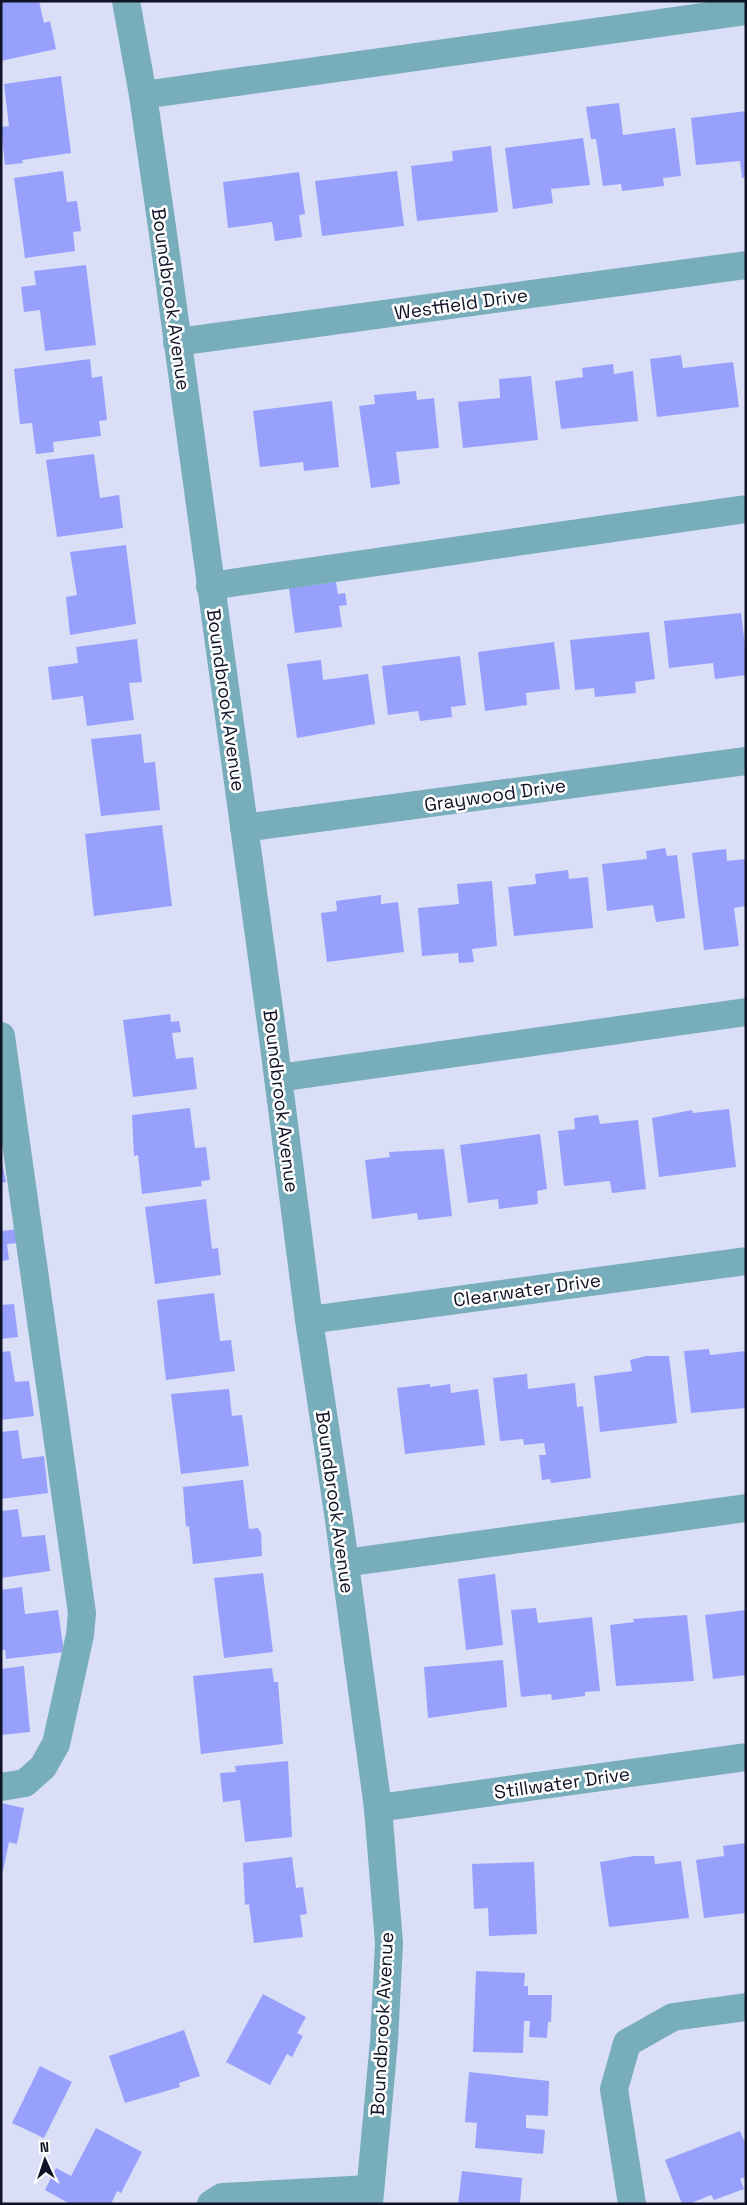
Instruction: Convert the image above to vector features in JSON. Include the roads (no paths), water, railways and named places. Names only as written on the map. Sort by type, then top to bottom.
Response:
[{"type":"street","name":"Boundbrook Avenue","points":[[126,1],[143,96],[278,1078],[309,1320],[378,1808],[389,1943],[384,2041],[369,2197]]},
{"type":"street","points":[[143,96],[746,11]]},
{"type":"street","name":"Westfield Drive","points":[[177,342],[746,265]]},
{"type":"street","points":[[210,586],[746,509]]},
{"type":"street","name":"Graywood Drive","points":[[244,828],[746,761]]},
{"type":"street","points":[[278,1078],[746,1012]]},
{"type":"street","points":[[1,1036],[82,1613],[80,1635],[56,1744],[43,1767],[25,1783],[1,1788]]},
{"type":"street","name":"Clearwater Drive","points":[[309,1320],[746,1261]]},
{"type":"street","points":[[344,1563],[746,1508]]},
{"type":"street","name":"Stillwater Drive","points":[[378,1808],[746,1757]]},
{"type":"street","points":[[632,2204],[614,2089],[627,2043],[673,2017],[746,2007]]},
{"type":"street","points":[[211,2204],[222,2197],[369,2197]]}]
